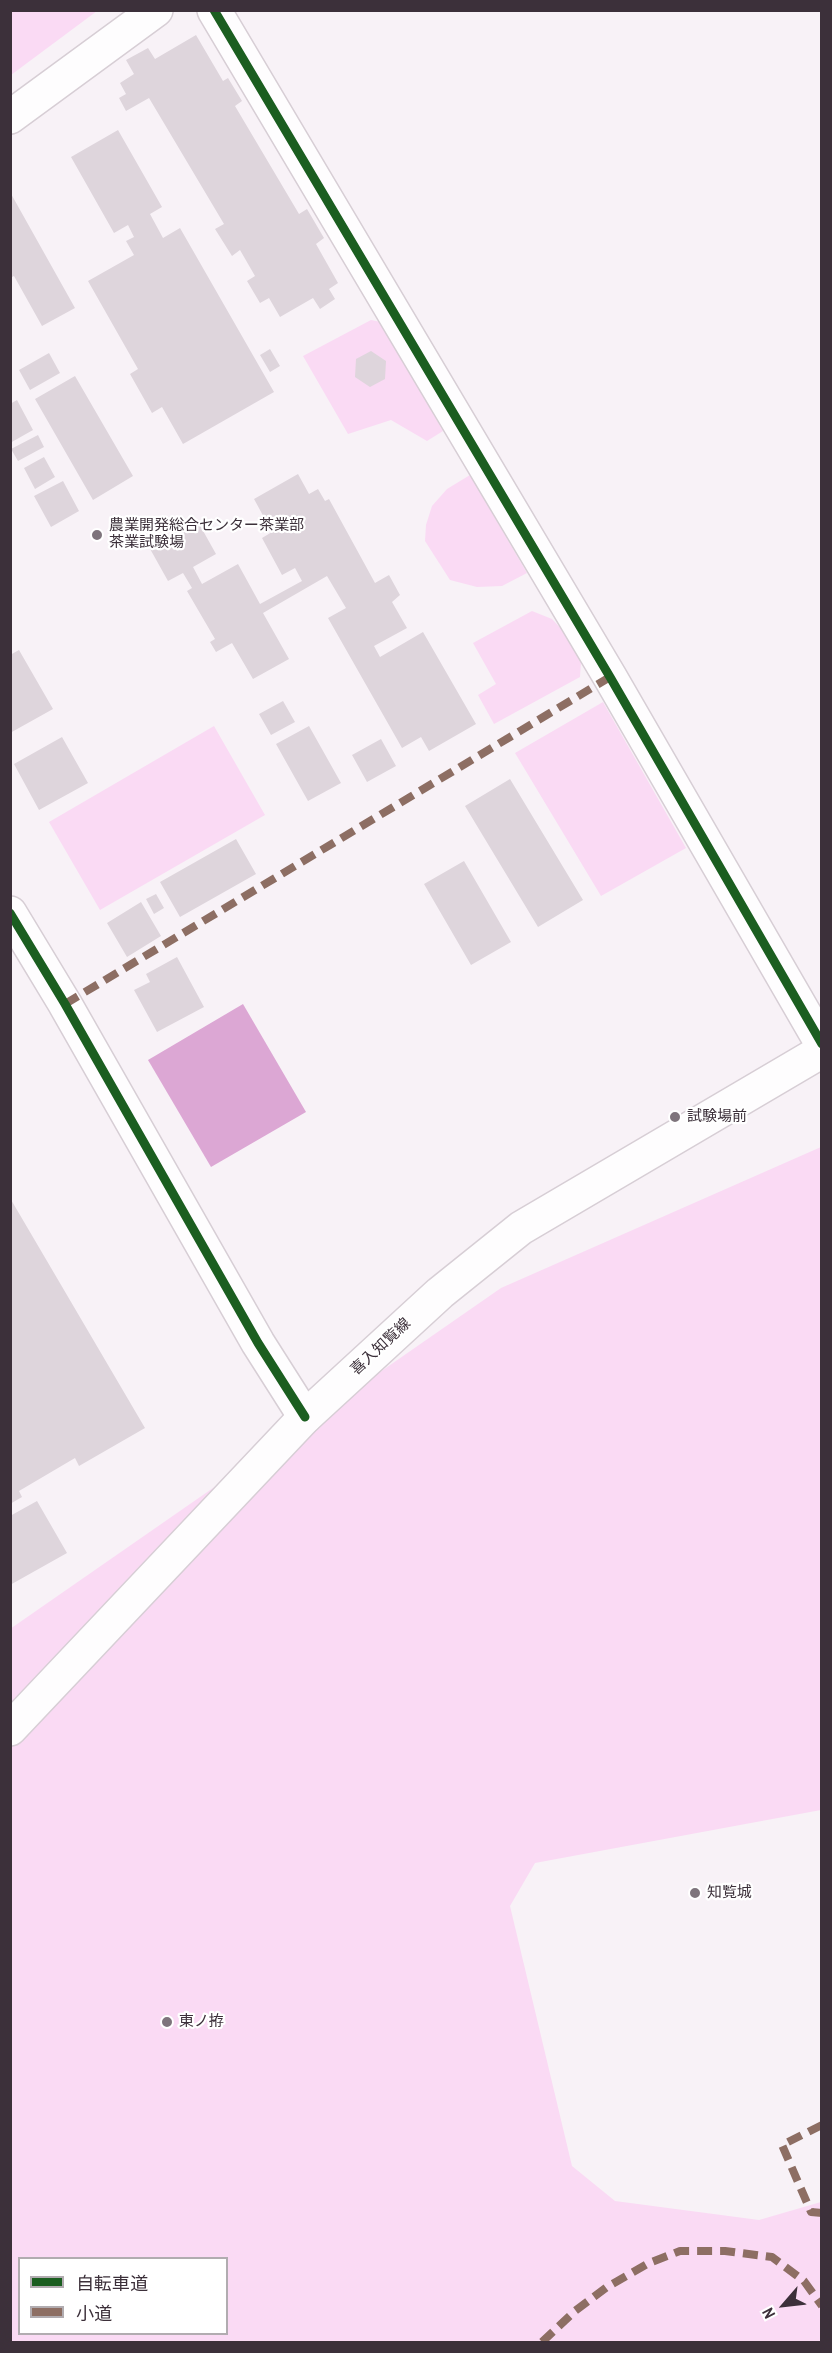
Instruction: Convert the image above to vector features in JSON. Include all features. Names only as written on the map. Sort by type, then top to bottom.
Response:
[{"type":"street","points":[[10,117],[156,10]]},
{"type":"street","points":[[214,10],[610,677],[822,1044]]},
{"type":"street","points":[[10,913],[258,1343],[305,1418]]},
{"type":"street","name":"喜入知覧線","points":[[10,1729],[305,1418],[440,1293],[521,1228],[822,1051]]},
{"type":"shaded area","points":[[11,10],[97,10],[97,11],[11,75]]},
{"type":"shaded area","points":[[371,320],[381,322],[443,431],[427,441],[391,420],[348,434],[303,356]]},
{"type":"shaded area","points":[[470,475],[527,573],[502,586],[477,587],[450,580],[425,541],[426,525],[432,506],[447,489]]},
{"type":"shaded area","points":[[532,611],[552,619],[568,636],[581,662],[580,677],[494,724],[478,695],[496,684],[473,643]]},
{"type":"shaded area","points":[[603,702],[686,848],[601,896],[515,753]]},
{"type":"shaded area","points":[[214,726],[265,815],[100,910],[49,822]]},
{"type":"shaded area","points":[[243,1004],[306,1112],[211,1167],[148,1060]]},
{"type":"shaded area","points":[[821,1147],[821,1810],[535,1863],[510,1906],[572,2166],[615,2201],[759,2220],[821,2202],[821,2342],[11,2342],[10,1629],[501,1288]]},
{"type":"building","points":[[196,35],[223,81],[228,78],[242,101],[235,106],[299,214],[307,209],[324,238],[316,244],[338,283],[329,289],[335,299],[320,309],[313,298],[280,317],[269,298],[260,303],[247,281],[255,276],[240,250],[232,256],[215,229],[224,224],[149,98],[126,111],[119,98],[126,94],[120,83],[134,74],[126,60],[148,48],[155,59]]},
{"type":"building","points":[[118,130],[162,207],[150,214],[163,238],[180,228],[274,392],[183,444],[162,407],[152,413],[130,374],[138,369],[88,281],[134,255],[126,241],[134,237],[128,225],[114,233],[71,157]]},
{"type":"building","points":[[10,192],[75,308],[42,326],[14,276],[10,278]]},
{"type":"building","points":[[270,349],[280,366],[270,372],[260,355]]},
{"type":"building","points":[[371,351],[386,361],[385,379],[370,387],[355,377],[356,359]]},
{"type":"building","points":[[49,353],[60,373],[30,390],[19,370]]},
{"type":"building","points":[[75,376],[133,476],[93,500],[35,399]]},
{"type":"building","points":[[17,400],[33,430],[10,443],[10,404]]},
{"type":"building","points":[[38,435],[44,447],[18,461],[11,449]]},
{"type":"building","points":[[44,457],[55,477],[35,489],[24,468]]},
{"type":"building","points":[[298,474],[309,494],[318,489],[325,501],[329,499],[375,583],[389,575],[400,595],[392,602],[407,628],[374,646],[380,657],[423,632],[476,724],[429,751],[421,737],[402,748],[328,618],[346,608],[327,576],[263,613],[289,659],[253,679],[232,643],[216,652],[210,642],[215,639],[187,591],[192,588],[183,573],[168,581],[149,547],[197,520],[216,554],[193,567],[202,584],[238,564],[260,604],[302,581],[295,568],[282,575],[262,538],[272,532],[254,499]]},
{"type":"building","points":[[63,481],[79,511],[51,527],[34,496]]},
{"type":"building","points":[[19,650],[53,709],[10,733],[10,655]]},
{"type":"building","points":[[283,701],[295,722],[271,735],[259,714]]},
{"type":"building","points":[[309,726],[341,783],[308,801],[276,744]]},
{"type":"building","points":[[62,737],[88,783],[39,810],[14,764]]},
{"type":"building","points":[[381,739],[396,766],[367,782],[352,755]]},
{"type":"building","points":[[510,779],[583,900],[538,927],[465,806]]},
{"type":"building","points":[[236,839],[256,874],[180,917],[160,882]]},
{"type":"building","points":[[464,861],[511,942],[471,965],[424,884]]},
{"type":"building","points":[[156,894],[164,908],[154,914],[146,899]]},
{"type":"building","points":[[141,902],[161,936],[127,957],[107,923]]},
{"type":"building","points":[[177,957],[204,1007],[157,1032],[134,990],[150,982],[146,974]]},
{"type":"building","points":[[10,1198],[145,1428],[79,1466],[75,1458],[19,1491],[22,1497],[10,1504]]},
{"type":"building","points":[[37,1501],[67,1553],[10,1585],[10,1516]]},
{"type":"marked path","points":[[65,1004],[610,677]]},
{"type":"marked path","points":[[822,2125],[782,2145],[811,2212],[822,2213]]},
{"type":"marked path","points":[[542,2342],[575,2311],[607,2287],[649,2263],[680,2251],[725,2251],[772,2257],[804,2281],[822,2306]]},
{"type":"cycle path","points":[[214,10],[610,677],[822,1044]]},
{"type":"cycle path","points":[[10,913],[65,1004],[258,1343],[305,1417]]},
{"type":"place","name":"農業開発総合センター茶業部 茶業試験場","points":[[97,535]]},
{"type":"place","name":"試験場前","points":[[675,1117]]},
{"type":"place","name":"知覧城","points":[[695,1893]]},
{"type":"place","name":"東ノ拵","points":[[167,2022]]}]
